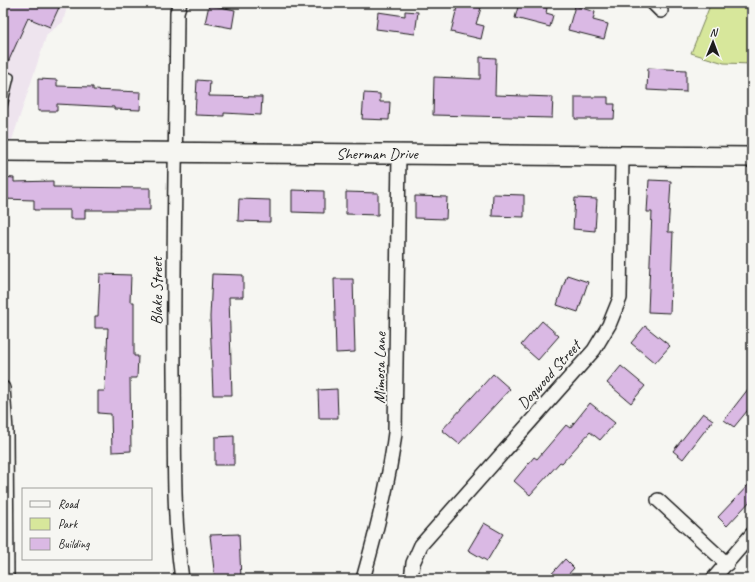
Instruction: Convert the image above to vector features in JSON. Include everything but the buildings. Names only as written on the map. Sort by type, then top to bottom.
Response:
[{"type":"street","name":"Blake Street","points":[[180,3],[177,12],[174,261],[175,501],[178,550],[182,579]]},
{"type":"street","name":"Sherman Drive","points":[[3,151],[752,157]]},
{"type":"street","name":"Mimosa Lane","points":[[364,579],[383,510],[395,433],[399,154]]},
{"type":"street","name":"Dogwood Street","points":[[411,579],[413,563],[421,545],[594,350],[609,325],[620,298],[622,156]]},
{"type":"street","points":[[3,388],[6,431],[7,579]]},
{"type":"street","points":[[658,500],[727,564]]},
{"type":"street","points":[[713,579],[752,534]]},
{"type":"lane","points":[[3,74],[10,77],[3,106]]},
{"type":"shaded area","points":[[3,3],[68,3],[63,22],[47,34],[12,140],[3,138]]},
{"type":"green space","points":[[711,3],[752,3],[752,64],[724,63],[691,53]]}]
